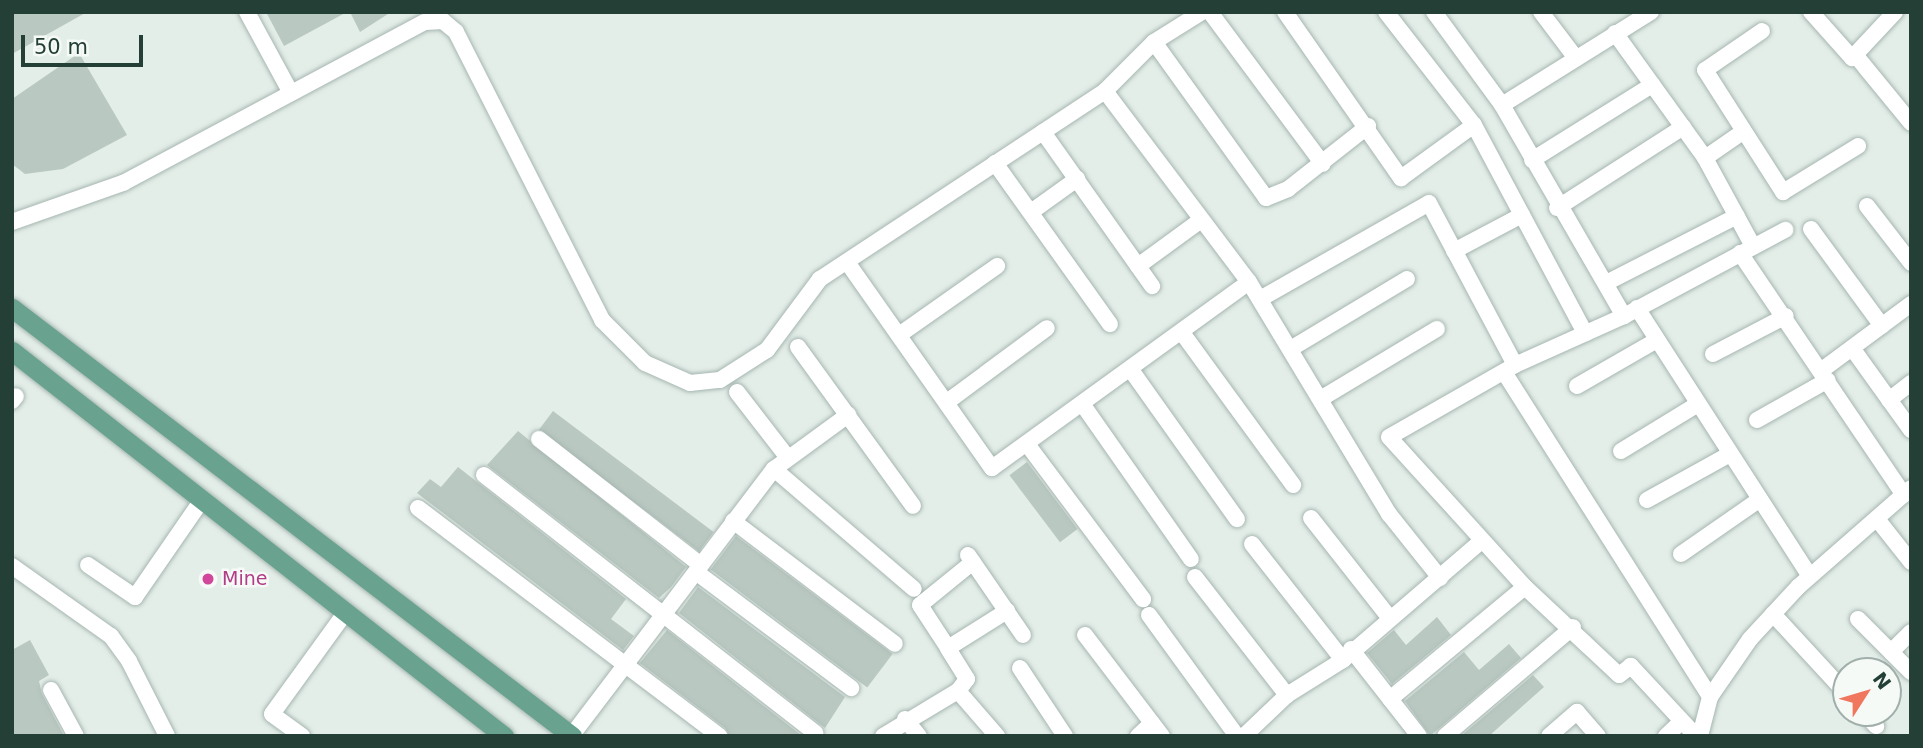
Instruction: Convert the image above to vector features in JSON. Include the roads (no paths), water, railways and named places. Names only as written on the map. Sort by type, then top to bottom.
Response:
[{"type":"main road","points":[[12,308],[572,736]]},
{"type":"main road","points":[[12,351],[345,613],[491,732]]},
{"type":"street","points":[[247,12],[292,93]]},
{"type":"street","points":[[12,222],[123,183],[425,22],[449,24],[602,320],[645,363],[690,383],[720,380],[756,358],[782,334],[795,308],[820,279],[1105,91],[1154,42],[1202,12]]},
{"type":"street","points":[[1210,12],[1323,164]]},
{"type":"street","points":[[1285,12],[1368,127],[1401,178],[1474,125]]},
{"type":"street","points":[[1385,12],[1474,125],[1585,333]]},
{"type":"street","points":[[1434,12],[1502,105],[1557,208],[1606,283],[1657,340],[1810,576]]},
{"type":"street","points":[[1541,12],[1575,58]]},
{"type":"street","points":[[1502,105],[1575,58],[1621,23],[1651,12]]},
{"type":"street","points":[[1811,12],[1852,58],[1857,57],[1895,12]]},
{"type":"street","points":[[1621,23],[1652,85],[1705,158],[1737,216],[1746,250],[1786,316],[1907,491],[1810,576],[1773,614],[1710,697],[1698,736],[1681,722],[1631,666],[1619,675],[1573,627],[1525,587],[1480,542],[1389,438],[1509,368],[1630,312],[1746,250],[1785,230]]},
{"type":"street","points":[[1762,31],[1705,70],[1783,192],[1858,146]]},
{"type":"street","points":[[1154,42],[1266,198],[1276,196],[1323,164],[1368,127]]},
{"type":"street","points":[[1857,57],[1911,123]]},
{"type":"street","points":[[1532,160],[1652,85]]},
{"type":"street","points":[[1105,91],[1249,282],[1292,348],[1389,514],[1440,578]]},
{"type":"street","points":[[1898,109],[1911,97]]},
{"type":"street","points":[[1557,208],[1683,127]]},
{"type":"street","points":[[1705,158],[1744,131]]},
{"type":"street","points":[[1043,132],[1152,286]]},
{"type":"street","points":[[995,163],[1110,324]]},
{"type":"street","points":[[1031,212],[1077,179]]},
{"type":"street","points":[[1260,299],[1429,203],[1509,368],[1710,697]]},
{"type":"street","points":[[1867,206],[1911,263]]},
{"type":"street","points":[[1454,251],[1522,215]]},
{"type":"street","points":[[1606,283],[1737,216]]},
{"type":"street","points":[[1138,267],[1201,219]]},
{"type":"street","points":[[1811,229],[1882,326]]},
{"type":"street","points":[[847,262],[992,468],[1182,334],[1249,282]]},
{"type":"street","points":[[899,335],[998,266]]},
{"type":"street","points":[[1292,348],[1408,279]]},
{"type":"street","points":[[1757,420],[1825,375],[1852,348],[1911,304]]},
{"type":"street","points":[[1713,355],[1786,316]]},
{"type":"street","points":[[947,402],[1047,328]]},
{"type":"street","points":[[1322,398],[1437,328]]},
{"type":"street","points":[[1182,334],[1293,485]]},
{"type":"street","points":[[1577,386],[1657,340]]},
{"type":"street","points":[[798,347],[913,506]]},
{"type":"street","points":[[1852,348],[1911,430]]},
{"type":"street","points":[[1131,370],[1237,519]]},
{"type":"street","points":[[1889,400],[1911,383]]},
{"type":"street","points":[[737,392],[788,458]]},
{"type":"street","points":[[1621,452],[1698,404]]},
{"type":"street","points":[[1083,405],[1191,559]]},
{"type":"street","points":[[572,736],[665,618],[698,568],[774,469],[848,415]]},
{"type":"street","points":[[539,439],[851,688]]},
{"type":"street","points":[[1027,444],[1143,599]]},
{"type":"street","points":[[1647,500],[1730,453]]},
{"type":"street","points":[[774,469],[914,589]]},
{"type":"street","points":[[484,475],[816,733]]},
{"type":"street","points":[[1681,554],[1760,499]]},
{"type":"street","points":[[88,565],[135,597],[202,500]]},
{"type":"street","points":[[418,508],[719,736]]},
{"type":"street","points":[[1311,518],[1389,617]]},
{"type":"street","points":[[1877,519],[1911,562]]},
{"type":"street","points":[[733,521],[895,644]]},
{"type":"street","points":[[1244,736],[1287,695],[1347,654],[1480,542]]},
{"type":"street","points":[[1252,544],[1347,654],[1390,699],[1419,736]]},
{"type":"street","points":[[883,736],[905,719],[957,691],[967,679],[920,604],[970,559],[1023,635]]},
{"type":"street","points":[[12,566],[111,636],[130,661],[167,736]]},
{"type":"street","points":[[1195,577],[1287,695]]},
{"type":"street","points":[[1390,699],[1525,587]]},
{"type":"street","points":[[948,648],[1007,611]]},
{"type":"street","points":[[302,736],[272,714],[345,613]]},
{"type":"street","points":[[1773,614],[1832,678]]},
{"type":"street","points":[[1149,615],[1237,736]]},
{"type":"street","points":[[1858,619],[1911,672]]},
{"type":"street","points":[[1445,736],[1573,627]]},
{"type":"street","points":[[1891,652],[1911,632]]},
{"type":"street","points":[[1085,635],[1157,729],[1138,736]]},
{"type":"street","points":[[1020,668],[1065,736]]},
{"type":"street","points":[[51,690],[76,736]]},
{"type":"street","points":[[957,691],[997,736]]},
{"type":"street","points":[[1549,736],[1577,712],[1598,736]]},
{"type":"street","points":[[905,719],[919,736]]},
{"type":"street","points":[[1666,736],[1681,722]]},
{"type":"place","name":"Mine","points":[[208,579]]}]
